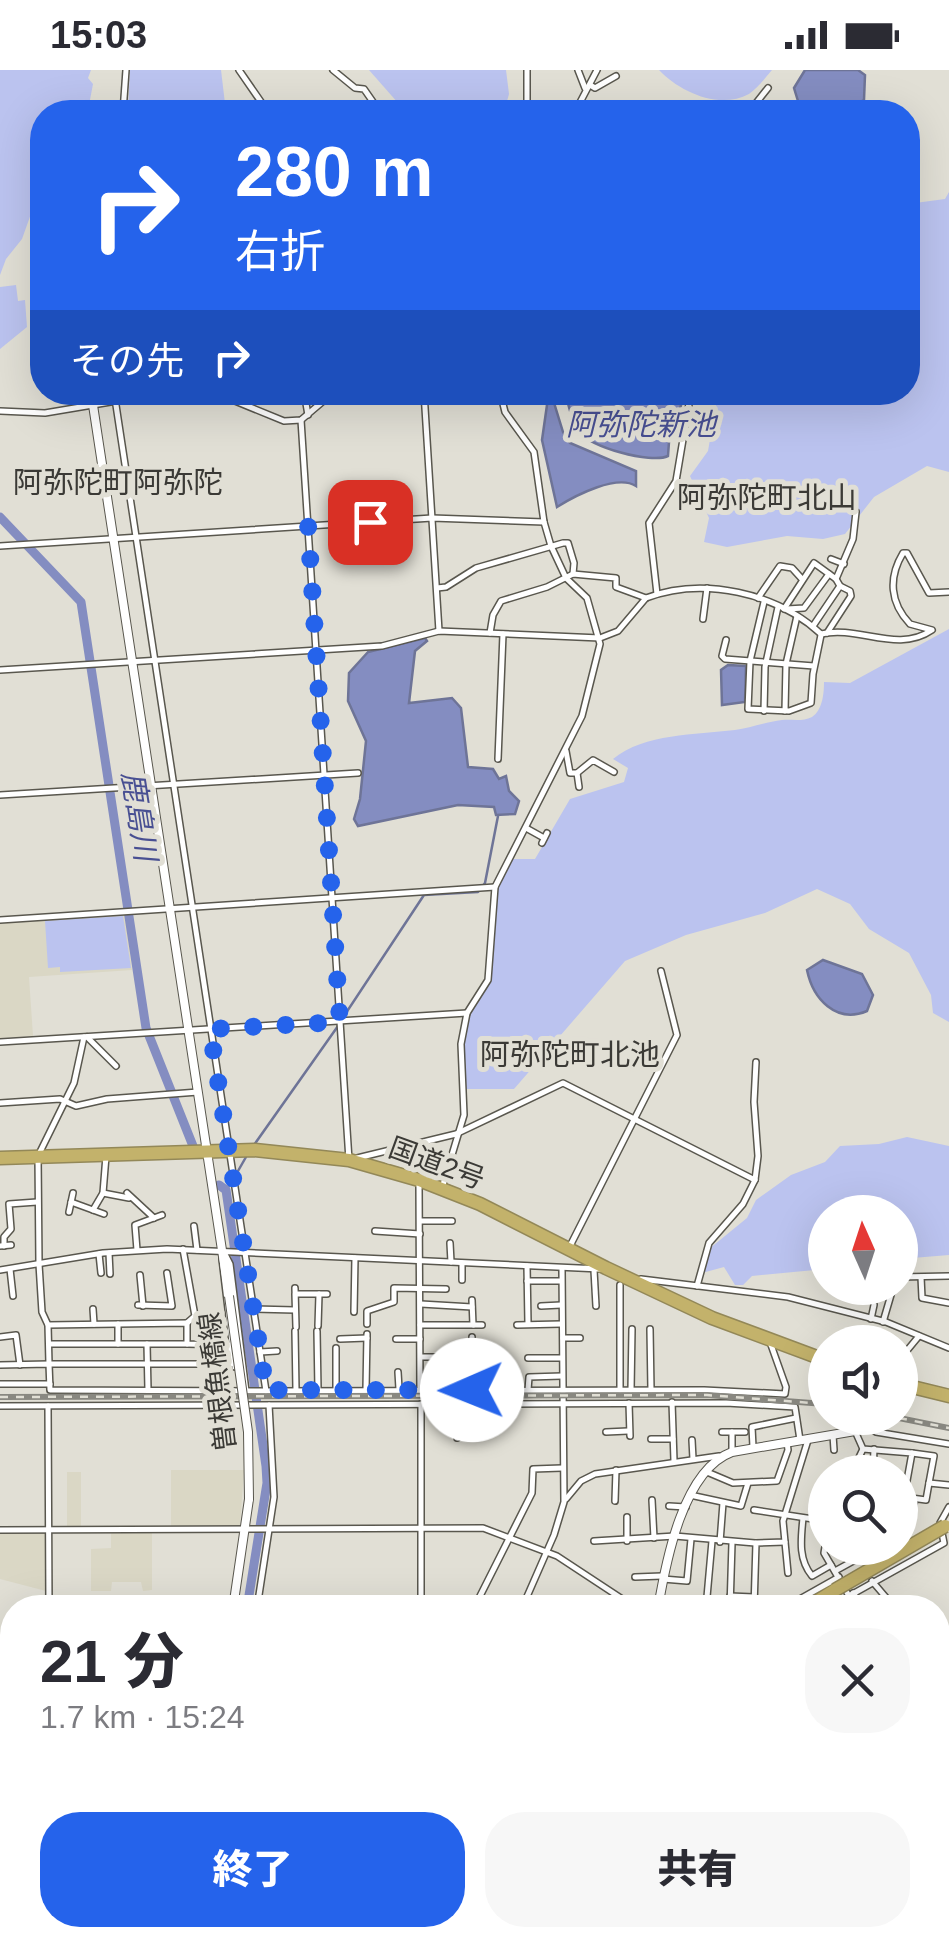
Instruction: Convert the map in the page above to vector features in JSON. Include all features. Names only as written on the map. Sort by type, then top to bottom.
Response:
[{"type":"highway","name":"国道2号","points":[[0,1158],[272,1150],[349,1160],[442,1188],[568,1249],[624,1282],[808,1354]]},
{"type":"highway","points":[[918,1388],[949,1396]]},
{"type":"highway","points":[[840,1587],[948,1528]]},
{"type":"street","points":[[123,100],[126,70]]},
{"type":"street","points":[[239,70],[260,100]]},
{"type":"street","points":[[333,70],[355,88],[364,89],[372,100]]},
{"type":"street","points":[[527,70],[527,100]]},
{"type":"street","points":[[578,70],[588,86],[595,88],[616,76]]},
{"type":"street","points":[[581,100],[597,70]]},
{"type":"street","points":[[758,100],[768,88]]},
{"type":"street","points":[[0,412],[45,413],[87,405]]},
{"type":"street","name":"曽根魚橋線","points":[[92,405],[207,1152],[227,1252],[229,1296],[248,1432],[250,1529],[236,1595]]},
{"type":"street","points":[[115,405],[230,1150],[242,1254],[266,1390]]},
{"type":"street","points":[[243,405],[277,420],[301,420],[319,405]]},
{"type":"street","points":[[306,405],[308,415]]},
{"type":"street","points":[[425,405],[439,631]]},
{"type":"street","points":[[442,1188],[464,1115],[461,1044],[467,1013],[488,980],[495,887],[586,703],[600,638],[587,598],[566,578],[551,546],[534,452],[503,405]]},
{"type":"street","points":[[657,594],[650,518],[676,481],[689,405]]},
{"type":"street","points":[[301,420],[349,1160],[456,1134],[562,1083],[755,1180]]},
{"type":"street","points":[[836,579],[853,539],[856,512]]},
{"type":"street","points":[[0,546],[432,518],[544,522]]},
{"type":"street","points":[[437,588],[446,587],[476,568],[568,544],[573,574]]},
{"type":"street","points":[[0,670],[382,646],[439,631],[600,638],[618,631],[646,598],[708,588],[742,592],[797,616],[824,634],[866,634],[884,641],[916,638],[932,630],[910,624],[896,605],[892,575],[903,553],[910,557],[929,593],[949,592]]},
{"type":"street","points":[[831,558],[844,564]]},
{"type":"street","points":[[764,711],[766,663],[781,608],[814,563],[830,573],[851,596],[824,634],[814,666],[812,703],[786,711],[764,711],[748,709],[750,662],[761,600],[780,566],[792,568],[802,579]]},
{"type":"street","points":[[781,608],[804,608],[830,573]]},
{"type":"street","points":[[490,633],[501,600],[573,574],[616,578],[616,588],[646,598]]},
{"type":"street","points":[[813,626],[840,586]]},
{"type":"street","points":[[703,619],[708,588]]},
{"type":"street","points":[[786,711],[786,664],[797,616]]},
{"type":"street","points":[[498,760],[503,634]]},
{"type":"street","points":[[726,640],[722,656],[735,660],[814,666]]},
{"type":"street","points":[[735,660],[736,651]]},
{"type":"street","points":[[566,748],[570,773],[577,773],[593,760],[614,772]]},
{"type":"street","points":[[0,794],[358,773]]},
{"type":"street","points":[[577,773],[579,788]]},
{"type":"street","points":[[526,828],[545,838]]},
{"type":"street","points":[[0,920],[495,887]]},
{"type":"street","points":[[568,1249],[677,1035],[661,972]]},
{"type":"street","points":[[0,1042],[467,1013]]},
{"type":"street","points":[[86,1037],[116,1066]]},
{"type":"street","points":[[86,1037],[74,1082],[38,1156],[39,1264],[42,1312],[48,1325],[50,1390],[651,1390],[784,1394],[786,1387],[770,1342]]},
{"type":"street","points":[[697,1288],[709,1243],[743,1204],[755,1180],[756,1062]]},
{"type":"street","points":[[0,1103],[63,1100],[76,1106],[107,1099],[198,1092]]},
{"type":"street","points":[[94,1210],[103,1192],[106,1154]]},
{"type":"street","points":[[419,1180],[420,1390]]},
{"type":"street","points":[[69,1212],[74,1192]]},
{"type":"street","points":[[103,1192],[130,1196],[158,1216],[134,1225],[137,1250]]},
{"type":"street","points":[[5,1246],[4,1237],[12,1228],[9,1204],[37,1202]]},
{"type":"street","points":[[72,1202],[104,1214]]},
{"type":"street","points":[[420,1221],[452,1221]]},
{"type":"street","points":[[194,1226],[196,1250]]},
{"type":"street","points":[[375,1231],[420,1234]]},
{"type":"street","points":[[450,1242],[451,1262]]},
{"type":"street","points":[[183,1249],[195,1316],[188,1323],[187,1344]]},
{"type":"street","points":[[0,1270],[100,1254],[183,1249],[600,1269],[594,1303]]},
{"type":"street","points":[[227,1252],[221,1266],[232,1372]]},
{"type":"street","points":[[227,1252],[242,1391]]},
{"type":"street","points":[[109,1253],[110,1274]]},
{"type":"street","points":[[100,1254],[101,1274]]},
{"type":"street","points":[[355,1258],[354,1309],[363,1304]]},
{"type":"street","points":[[462,1263],[462,1280]]},
{"type":"street","points":[[527,1266],[528,1323]]},
{"type":"street","points":[[562,1268],[564,1502]]},
{"type":"street","points":[[10,1269],[13,1296]]},
{"type":"street","points":[[140,1274],[140,1306],[157,1307],[172,1306],[167,1273]]},
{"type":"street","points":[[949,1276],[921,1277],[922,1298],[949,1303]]},
{"type":"street","points":[[527,1281],[561,1281]]},
{"type":"street","points":[[620,1390],[618,1294],[624,1282],[763,1292],[883,1322],[949,1348]]},
{"type":"street","points":[[368,1324],[367,1311],[394,1302],[394,1288],[446,1289]]},
{"type":"street","points":[[295,1291],[327,1294]]},
{"type":"street","points":[[295,1291],[296,1310],[296,1327],[295,1291]]},
{"type":"street","points":[[318,1390],[319,1294]]},
{"type":"street","points":[[420,1304],[472,1304],[473,1325]]},
{"type":"street","points":[[541,1306],[561,1305]]},
{"type":"street","points":[[883,1322],[888,1305]]},
{"type":"street","points":[[871,1319],[874,1306]]},
{"type":"street","points":[[156,1323],[157,1307]]},
{"type":"street","points":[[253,1309],[296,1310]]},
{"type":"street","points":[[93,1310],[94,1324]]},
{"type":"street","points":[[541,1314],[541,1325]]},
{"type":"street","points":[[48,1325],[188,1323]]},
{"type":"street","points":[[118,1324],[118,1344]]},
{"type":"street","points":[[517,1326],[561,1324]]},
{"type":"street","points":[[473,1325],[482,1326],[420,1327],[473,1325]]},
{"type":"street","points":[[632,1329],[632,1390]]},
{"type":"street","points":[[650,1329],[651,1390]]},
{"type":"street","points":[[295,1331],[296,1390]]},
{"type":"street","points":[[0,1337],[16,1336],[20,1364]]},
{"type":"street","points":[[340,1339],[367,1336],[366,1389]]},
{"type":"street","points":[[472,1337],[472,1390]]},
{"type":"street","points":[[562,1338],[580,1338]]},
{"type":"street","points":[[396,1339],[420,1339]]},
{"type":"street","points":[[48,1344],[230,1344]]},
{"type":"street","points":[[147,1344],[148,1390]]},
{"type":"street","points":[[230,1344],[242,1391]]},
{"type":"street","points":[[260,1352],[277,1352]]},
{"type":"street","points":[[336,1390],[338,1352]]},
{"type":"street","points":[[420,1358],[448,1358]]},
{"type":"street","points":[[528,1358],[562,1358]]},
{"type":"street","points":[[462,1362],[462,1390]]},
{"type":"street","points":[[0,1365],[230,1364]]},
{"type":"street","points":[[398,1372],[399,1390]]},
{"type":"street","points":[[420,1376],[448,1376]]},
{"type":"street","points":[[528,1390],[528,1377],[562,1376]]},
{"type":"street","points":[[0,1384],[50,1384]]},
{"type":"street","points":[[672,1402],[674,1462]]},
{"type":"street","points":[[0,1406],[672,1402],[794,1407],[804,1440],[785,1516],[788,1572]]},
{"type":"street","points":[[606,1432],[630,1434],[629,1403]]},
{"type":"street","points":[[715,1403],[715,1413]]},
{"type":"street","points":[[420,1404],[421,1595]]},
{"type":"street","points":[[456,1404],[457,1438]]},
{"type":"street","points":[[738,1404],[738,1413]]},
{"type":"street","points":[[259,1595],[274,1464],[269,1405]]},
{"type":"street","points":[[48,1406],[49,1595]]},
{"type":"street","points":[[771,1406],[772,1424]]},
{"type":"street","points":[[753,1447],[752,1427],[796,1418]]},
{"type":"street","points":[[615,1432],[616,1444]]},
{"type":"street","points":[[722,1432],[744,1432]]},
{"type":"street","points":[[732,1432],[732,1452]]},
{"type":"street","points":[[527,1595],[564,1502],[587,1476],[833,1435],[834,1450]]},
{"type":"street","points":[[857,1435],[862,1449],[859,1455]]},
{"type":"street","points":[[894,1435],[949,1444]]},
{"type":"street","points":[[651,1440],[673,1439]]},
{"type":"street","points":[[692,1440],[693,1458]]},
{"type":"street","points":[[704,1470],[718,1480],[777,1481],[787,1442]]},
{"type":"street","points":[[862,1449],[934,1456],[926,1500],[918,1498]]},
{"type":"street","points":[[874,1449],[874,1455]]},
{"type":"street","points":[[660,1595],[690,1495],[704,1470],[719,1456]]},
{"type":"street","points":[[480,1595],[532,1494],[533,1469],[562,1468]]},
{"type":"street","points":[[615,1501],[616,1470]]},
{"type":"street","points":[[690,1495],[741,1506],[748,1482]]},
{"type":"street","points":[[929,1483],[949,1485]]},
{"type":"street","points":[[652,1500],[654,1538]]},
{"type":"street","points":[[720,1542],[723,1503]]},
{"type":"street","points":[[803,1518],[804,1566],[812,1576],[840,1587],[872,1582],[944,1543],[940,1523],[948,1505]]},
{"type":"street","points":[[669,1506],[686,1506]]},
{"type":"street","points":[[754,1510],[808,1519]]},
{"type":"street","points":[[627,1518],[628,1540]]},
{"type":"street","points":[[0,1530],[483,1528],[546,1551],[616,1595]]},
{"type":"street","points":[[594,1541],[675,1536],[756,1544],[785,1542]]},
{"type":"street","points":[[636,1577],[687,1581],[691,1539]]},
{"type":"street","points":[[707,1595],[712,1541]]},
{"type":"street","points":[[730,1595],[732,1542]]},
{"type":"street","points":[[754,1595],[756,1544]]},
{"type":"street","points":[[840,1587],[852,1565]]},
{"type":"street","points":[[594,1582],[596,1570]]},
{"type":"street","points":[[872,1582],[883,1595]]},
{"type":"shaded area","points":[[0,70],[91,70],[90,100],[30,100],[30,217],[22,239],[6,259],[0,275]]},
{"type":"shaded area","points":[[130,70],[221,70],[225,100],[129,100]]},
{"type":"shaded area","points":[[369,70],[506,70],[507,100],[395,100]]},
{"type":"shaded area","points":[[659,70],[772,70],[749,94],[725,100],[689,91]]},
{"type":"shaded area","points":[[949,192],[949,472],[927,466],[874,497],[845,534],[823,539],[787,536],[727,547],[704,542],[709,518],[690,476],[708,451],[716,405],[920,405],[920,202],[945,199]]},
{"type":"shaded area","points":[[16,285],[18,301],[25,300],[27,327],[0,349],[0,287]]},
{"type":"shaded area","points":[[949,629],[949,1022],[933,1013],[931,995],[909,953],[869,929],[850,904],[817,889],[765,913],[686,935],[625,961],[514,1089],[466,1089],[463,1045],[470,1014],[491,982],[498,886],[512,859],[535,859],[570,799],[624,782],[628,768],[613,759],[640,744],[812,717],[821,705],[824,682],[850,683]]},
{"type":"shaded area","points":[[125,915],[132,970],[29,977],[33,1036],[0,1038],[0,922]]},
{"type":"shaded area","points":[[123,916],[131,968],[60,972],[60,967],[48,968],[45,921]]},
{"type":"shaded area","points":[[907,1137],[949,1146],[949,1255],[918,1258],[918,1195],[808,1195],[808,1271],[752,1276],[743,1285],[735,1285],[724,1267],[702,1273],[709,1249],[747,1218],[756,1200],[791,1175],[825,1162],[840,1146],[879,1144]]},
{"type":"shaded area","points":[[171,1470],[244,1470],[240,1525],[171,1526]]},
{"type":"shaded area","points":[[67,1472],[81,1472],[81,1526],[67,1526]]},
{"type":"shaded area","points":[[111,1531],[152,1532],[152,1590],[143,1591],[141,1582],[112,1582],[111,1591],[91,1591],[91,1549],[111,1548]]},
{"type":"shaded area","points":[[0,1533],[46,1533],[46,1591],[0,1579]]},
{"type":"water","points":[[805,70],[858,70],[865,75],[864,100],[798,100],[794,88]]},
{"type":"water","points":[[547,405],[555,405],[570,443],[636,471],[636,486],[608,484],[557,507],[542,440]]},
{"type":"water","name":"阿弥陀新池","points":[[569,405],[681,405],[668,456],[660,458],[635,456],[594,443],[578,431]]},
{"type":"water","points":[[425,638],[427,641],[415,651],[409,703],[452,698],[461,708],[468,767],[493,769],[499,779],[506,776],[509,791],[519,801],[515,814],[496,815],[494,807],[458,805],[358,826],[354,819],[366,741],[348,701],[349,673],[368,652]]},
{"type":"water","points":[[728,665],[746,666],[745,702],[722,705],[721,670]]},
{"type":"water","points":[[823,960],[862,974],[873,995],[867,1011],[845,1014],[820,999],[807,970]]},
{"type":"waterway","name":"鹿島川","points":[[0,517],[81,602],[146,1028],[193,1146]]},
{"type":"waterway","points":[[342,1019],[424,895],[478,892],[485,883],[498,816]]},
{"type":"waterway","points":[[254,1145],[338,1026]]},
{"type":"waterway","points":[[238,1171],[246,1157]]},
{"type":"waterway","name":"鹿島川","points":[[226,1190],[230,1184]]},
{"type":"waterway","name":"鹿島川","points":[[219,1185],[226,1190],[266,1466],[267,1483],[249,1595]]},
{"type":"railway","points":[[0,1397],[707,1395],[808,1403]]},
{"type":"railway","points":[[918,1422],[949,1428]]},
{"type":"district","name":"阿弥陀町阿弥陀","points":[[118,483]]},
{"type":"district","name":"阿弥陀町北山","points":[[767,498]]},
{"type":"district","name":"阿弥陀町北池","points":[[570,1055]]},
{"type":"route","points":[[370,522],[308,524],[340,1022],[210,1029],[266,1390],[472,1390]]}]
